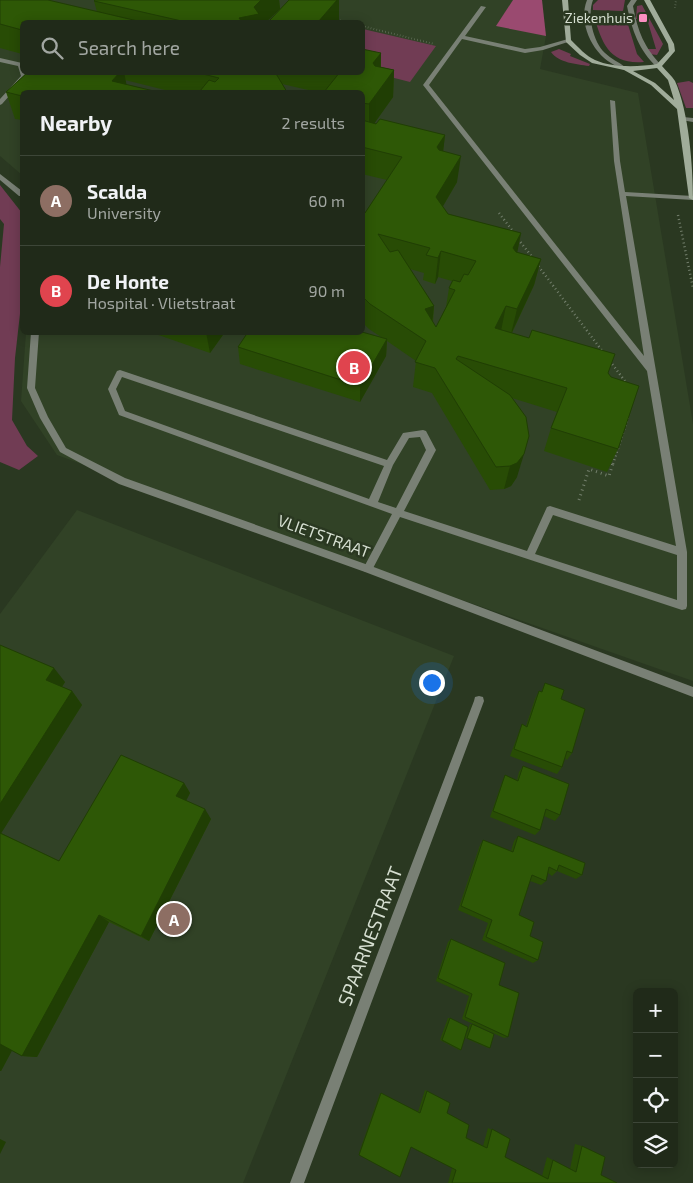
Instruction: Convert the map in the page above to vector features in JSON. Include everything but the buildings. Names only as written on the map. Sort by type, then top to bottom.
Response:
[{"type":"street","points":[[565,0],[568,41],[574,48],[594,62],[636,69],[659,66],[672,51],[671,44],[647,0]]},
{"type":"street","points":[[590,0],[587,5],[587,14],[593,37],[602,54],[623,68],[654,84],[680,108]]},
{"type":"street","points":[[622,194],[693,198],[680,108],[671,80],[644,51],[630,6],[634,0]]},
{"type":"street","points":[[483,7],[426,85],[651,370]]},
{"type":"street","points":[[460,37],[525,51],[541,49],[568,41]]},
{"type":"street","points":[[0,60],[20,65]]},
{"type":"street","points":[[0,103],[24,75]]},
{"type":"street","points":[[389,464],[120,373],[112,389],[122,413],[398,513],[682,606],[682,552],[622,194],[612,101]]},
{"type":"street","points":[[683,119],[693,120]]},
{"type":"street","points":[[0,176],[20,192]]},
{"type":"street","name":"VLIETSTRAAT","points":[[35,335],[31,388],[44,418],[63,450],[122,481],[368,569],[693,692]]},
{"type":"street","points":[[368,569],[430,450],[424,433],[406,435],[389,464],[372,504]]},
{"type":"street","points":[[530,555],[550,510],[682,552]]},
{"type":"street","name":"SPAARNESTRAAT","points":[[297,1183],[479,702]]},
{"type":"path","points":[[330,18],[339,20]]},
{"type":"path","points":[[365,27],[436,44]]},
{"type":"path","points":[[494,206],[630,388]]},
{"type":"path","points":[[574,517],[589,469],[609,476],[630,414]]},
{"type":"shaded area","points":[[0,0],[542,0],[546,36],[540,69],[638,93],[693,424],[693,681],[271,533],[57,455],[21,401],[26,335],[365,335],[365,90],[20,90],[20,173],[0,156]]},
{"type":"shaded area","points":[[513,0],[542,0],[546,36],[496,26]]},
{"type":"shaded area","points":[[598,0],[625,0],[623,11],[593,10],[593,5]]},
{"type":"shaded area","points":[[642,5],[663,44],[657,55],[649,54],[645,49],[656,49],[647,19],[636,19],[637,6]]},
{"type":"shaded area","points":[[594,16],[626,18],[637,54],[644,62],[623,60],[609,51],[600,35]]},
{"type":"shaded area","points":[[365,29],[436,46],[410,82],[365,71]]},
{"type":"shaded area","points":[[559,49],[571,54],[570,56],[590,64],[589,66],[558,59],[551,52]]},
{"type":"shaded area","points":[[689,81],[693,83],[693,108],[686,108],[677,83]]},
{"type":"shaded area","points":[[0,185],[20,210],[20,314],[15,358],[12,420],[27,446],[38,456],[19,470],[0,462],[0,267],[4,224],[0,219]]},
{"type":"shaded area","points":[[77,510],[454,656],[243,1183],[0,1183],[0,614]]},
{"type":"place","name":"Ziekenhuis","points":[[643,18]]},
{"type":"place","name":"De Honte","points":[[354,367]]},
{"type":"place","name":"Scalda","points":[[174,919]]}]
